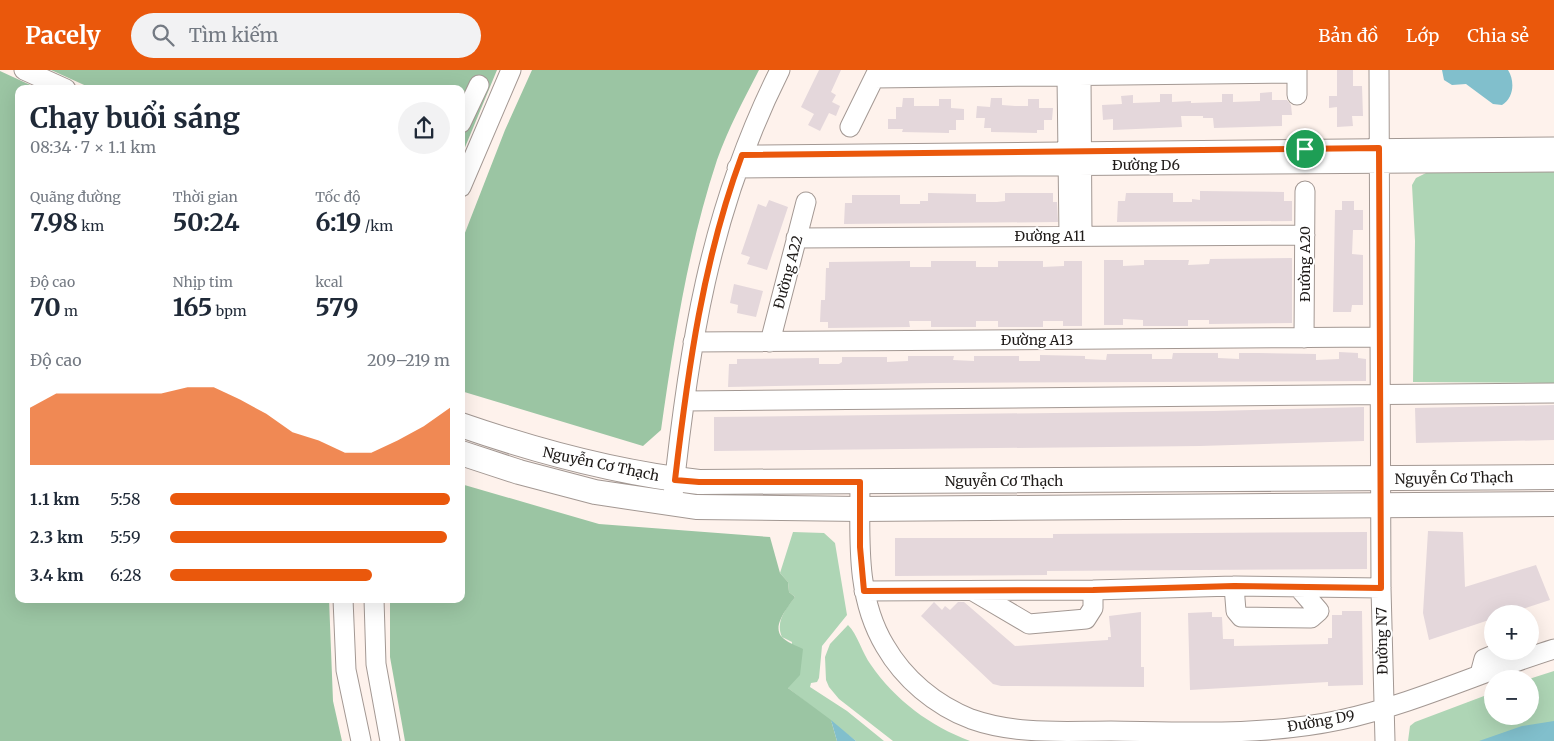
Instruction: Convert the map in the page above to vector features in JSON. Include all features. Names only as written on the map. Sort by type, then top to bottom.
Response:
[{"type":"main road","name":"Nguyễn Cơ Thạch","points":[[465,426],[574,460],[675,480],[699,482],[1554,477]]},
{"type":"main road","name":"Nguyễn Cơ Thạch","points":[[465,454],[560,484],[672,505],[742,509],[1554,504]]},
{"type":"street","points":[[24,70],[57,85]]},
{"type":"street","points":[[465,179],[511,70]]},
{"type":"street","points":[[672,505],[693,342],[710,256],[729,188],[780,70]]},
{"type":"street","name":"Đường N7","points":[[1379,70],[1381,588],[1385,736]]},
{"type":"street","points":[[850,127],[876,74],[1297,71],[1297,95]]},
{"type":"street","points":[[1075,74],[1075,236]]},
{"type":"street","points":[[465,115],[479,85]]},
{"type":"street","name":"Đường D6","points":[[1380,156],[1554,146]]},
{"type":"street","name":"Đường D6","points":[[740,161],[1380,156],[1554,162]]},
{"type":"street","name":"Đường A20","points":[[1304,338],[1305,191]]},
{"type":"street","name":"Đường A22","points":[[770,342],[806,202]]},
{"type":"street","name":"Đường A11","points":[[796,238],[1305,235]]},
{"type":"street","name":"Đường A13","points":[[693,342],[1380,337]]},
{"type":"street","points":[[684,401],[1554,393]]},
{"type":"street","name":"Đường D9","points":[[860,482],[860,547],[864,591],[872,619],[885,646],[912,680],[930,697],[970,718],[1008,729],[1170,732],[1257,731],[1341,720],[1384,708],[1480,674],[1502,660]]},
{"type":"street","points":[[864,591],[1093,590],[1234,586],[1381,588]]},
{"type":"street","points":[[1234,586],[1236,611],[1241,617],[1311,618],[1320,611],[1299,588]]},
{"type":"street","points":[[973,591],[1029,624],[1086,619],[1093,608],[1093,590]]},
{"type":"street","points":[[343,603],[346,670],[361,741]]},
{"type":"street","points":[[374,603],[376,664],[390,741]]},
{"type":"street","name":"Đường D9","points":[[1539,651],[1554,649]]},
{"type":"green space","points":[[51,70],[497,70],[465,147],[465,85],[84,85]]},
{"type":"green space","points":[[532,70],[759,70],[731,126],[717,160],[690,260],[661,430],[643,446],[465,392],[465,233],[505,130]]},
{"type":"green space","points":[[0,71],[30,85],[15,85],[15,603],[329,603],[333,701],[342,741],[0,741]]},
{"type":"green space","points":[[1554,170],[1554,383],[1413,382],[1415,241],[1412,185],[1416,178],[1426,173]]},
{"type":"green space","points":[[465,485],[599,524],[770,537],[780,573],[788,582],[789,592],[795,597],[782,616],[779,632],[786,641],[803,649],[800,675],[788,688],[831,720],[837,741],[405,741],[390,657],[390,603],[465,603]]},
{"type":"green space","points":[[793,532],[824,533],[835,543],[847,615],[822,646],[819,678],[817,682],[811,683],[810,687],[847,711],[884,741],[856,741],[788,688],[792,642],[782,637],[780,626],[782,616],[795,597],[789,592],[788,582],[780,573]]},
{"type":"green space","points":[[848,625],[855,634],[871,665],[891,690],[927,720],[970,741],[893,741],[839,699],[826,680],[825,657],[830,644]]},
{"type":"green space","points":[[1554,671],[1554,741],[1408,741],[1410,726],[1415,722],[1484,696],[1484,725],[1539,725],[1539,676]]},
{"type":"water","points":[[1442,70],[1508,70],[1512,79],[1511,94],[1502,105],[1493,104],[1466,84],[1452,85],[1444,80]]},
{"type":"water","points":[[831,720],[856,741],[837,741]]},
{"type":"water","points":[[1554,721],[1554,741],[1479,741],[1522,726],[1539,725],[1539,723]]},
{"type":"building","points":[[819,70],[841,70],[831,92],[836,95],[832,102],[840,106],[836,116],[829,113],[820,131],[808,125],[814,114],[801,107]]},
{"type":"building","points":[[1337,70],[1353,70],[1353,86],[1362,86],[1363,116],[1352,116],[1353,126],[1337,127],[1337,107],[1329,108],[1329,96],[1337,96]]},
{"type":"building","points":[[1272,92],[1272,100],[1287,100],[1291,105],[1292,115],[1282,115],[1282,126],[1214,128],[1213,118],[1181,116],[1182,127],[1113,130],[1113,119],[1103,120],[1102,105],[1122,104],[1121,96],[1133,95],[1133,103],[1160,102],[1160,94],[1172,94],[1172,102],[1191,101],[1191,103],[1222,102],[1222,94],[1233,94],[1233,102],[1260,101],[1260,93]]},
{"type":"building","points":[[903,98],[914,98],[914,106],[939,106],[939,99],[951,99],[951,108],[964,109],[964,120],[956,120],[956,130],[949,130],[949,133],[902,132],[903,129],[888,129],[888,119],[896,119],[896,107],[902,107]]},
{"type":"building","points":[[991,98],[1002,98],[1002,105],[1015,106],[1028,106],[1028,99],[1039,99],[1039,108],[1053,108],[1052,120],[1044,120],[1044,130],[1037,130],[1037,133],[991,132],[991,128],[984,128],[985,118],[976,118],[977,106],[990,107]]},
{"type":"building","points":[[1200,191],[1284,192],[1284,201],[1292,201],[1292,221],[1117,222],[1118,201],[1125,201],[1126,193],[1173,193],[1173,202],[1192,202],[1192,199],[1200,200]]},
{"type":"building","points":[[928,193],[976,194],[976,202],[997,202],[1005,201],[1005,193],[1053,193],[1053,202],[1057,202],[1058,222],[844,224],[845,203],[852,203],[852,195],[900,195],[900,204],[920,204],[920,201],[928,201]]},
{"type":"building","points":[[769,200],[788,207],[767,270],[747,264],[750,257],[741,254],[758,204],[766,207]]},
{"type":"building","points":[[1342,201],[1354,201],[1354,210],[1363,210],[1363,230],[1353,230],[1352,254],[1363,255],[1363,305],[1352,305],[1351,312],[1333,312],[1335,210],[1342,210]]},
{"type":"building","points":[[1292,258],[1292,323],[1209,324],[1209,320],[1188,320],[1188,326],[1143,326],[1143,320],[1123,319],[1123,325],[1104,325],[1104,260],[1123,260],[1123,266],[1144,265],[1144,260],[1189,260],[1188,265],[1209,264],[1210,259]]},
{"type":"building","points":[[910,261],[910,267],[931,267],[931,261],[976,261],[976,267],[998,267],[998,261],[1043,261],[1043,267],[1064,266],[1064,261],[1082,261],[1082,326],[1063,326],[1063,321],[1043,321],[1043,327],[998,327],[998,321],[976,321],[976,327],[931,327],[931,321],[909,321],[910,327],[828,328],[828,322],[820,322],[821,300],[825,300],[826,268],[829,268],[829,262]]},
{"type":"building","points":[[734,284],[763,291],[756,317],[737,313],[738,305],[730,303]]},
{"type":"building","points":[[1339,352],[1358,353],[1358,358],[1366,359],[1366,381],[935,383],[728,387],[729,364],[737,364],[737,359],[819,358],[819,364],[839,364],[842,362],[842,357],[887,357],[887,362],[908,361],[908,356],[954,356],[953,360],[974,361],[974,356],[1019,356],[1019,361],[1040,361],[1040,355],[1085,356],[1085,359],[1106,360],[1107,354],[1152,354],[1152,359],[1172,359],[1173,353],[1218,353],[1218,358],[1239,359],[1239,353],[1258,353],[1316,354],[1316,360],[1339,359]]},
{"type":"building","points":[[1554,405],[1554,440],[1416,443],[1415,408]]},
{"type":"building","points":[[1364,407],[1364,441],[1200,446],[714,451],[714,417],[1214,411]]},
{"type":"building","points":[[1428,531],[1463,532],[1465,587],[1536,565],[1550,600],[1535,605],[1484,605],[1484,622],[1429,640],[1423,613]]},
{"type":"building","points":[[1367,532],[1367,569],[1047,571],[1047,575],[895,576],[895,538],[1053,538],[1053,534]]},
{"type":"building","points":[[934,602],[942,610],[945,606],[950,610],[958,602],[964,602],[1015,646],[1108,640],[1108,637],[1111,637],[1109,616],[1141,612],[1141,667],[1144,667],[1144,687],[1001,686],[993,684],[921,616]]},
{"type":"building","points":[[1342,611],[1362,611],[1363,685],[1328,686],[1328,682],[1190,690],[1188,613],[1212,612],[1212,617],[1222,617],[1223,639],[1234,639],[1234,646],[1328,644],[1328,638],[1332,638],[1332,615],[1342,615]]},
{"type":"route","points":[[1379,148],[1382,434],[1381,588],[1234,586],[1093,590],[864,591],[860,547],[860,482],[699,482],[675,480],[684,401],[704,281],[720,217],[742,155],[1305,149],[1379,148]]}]
